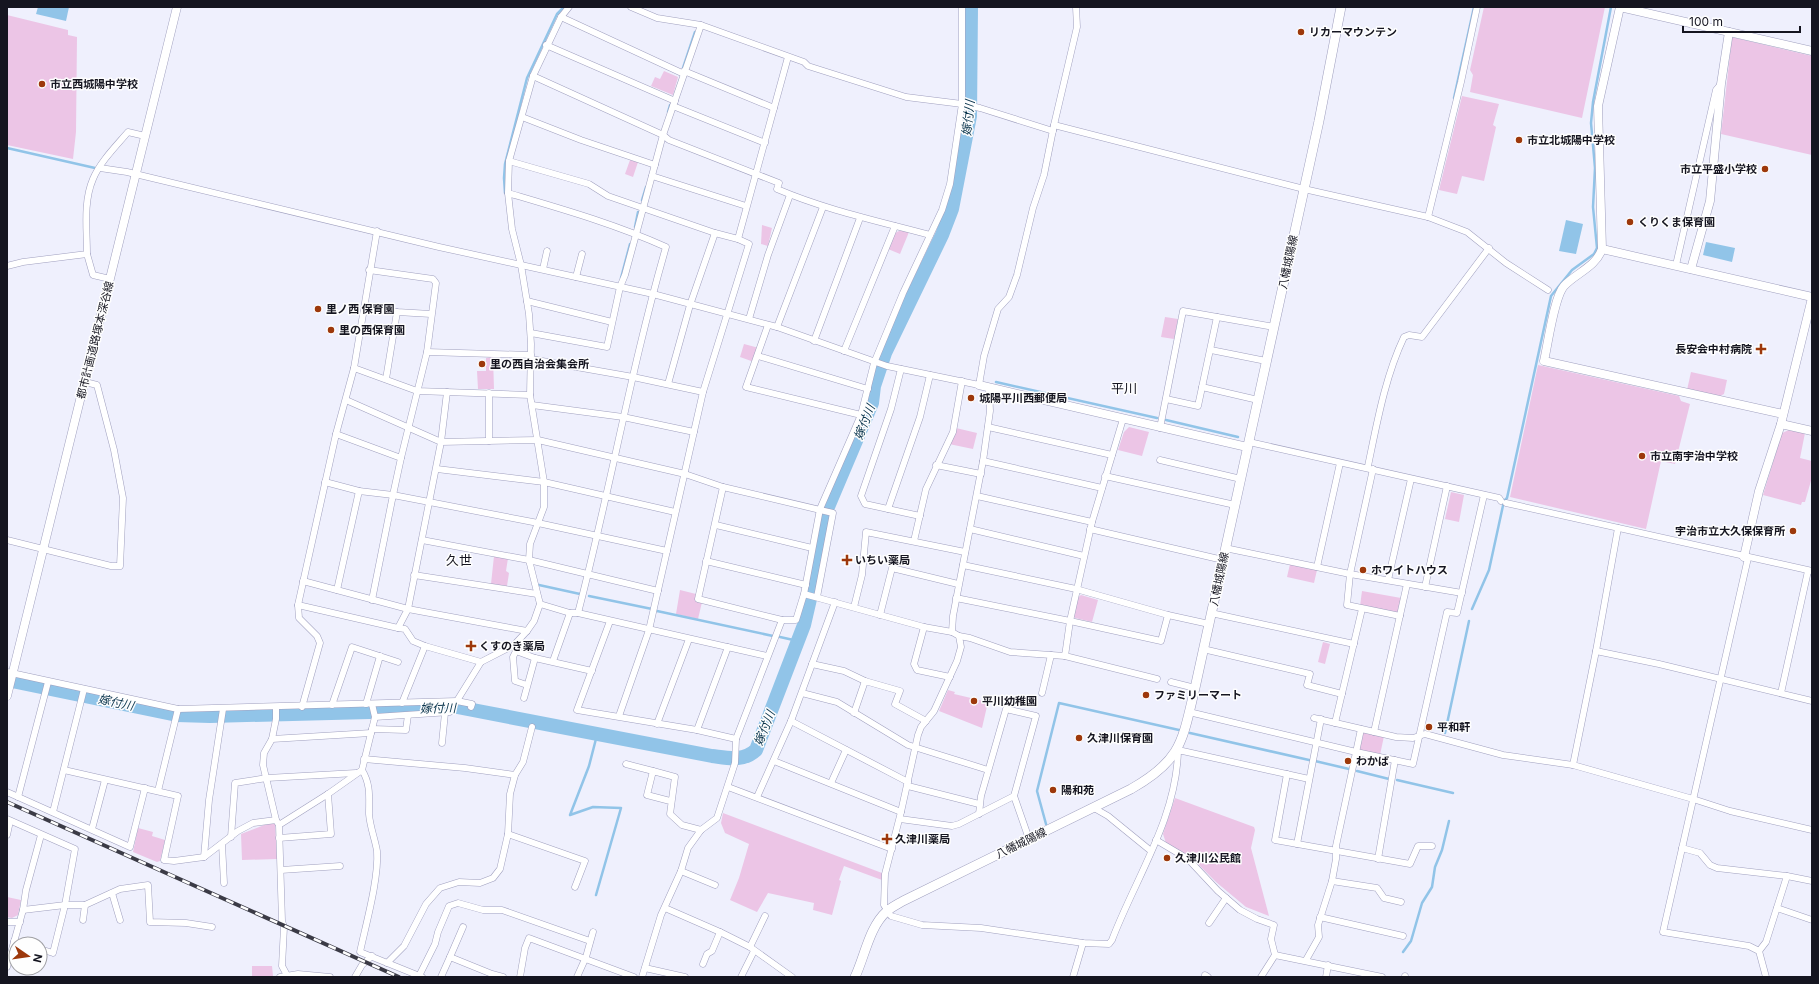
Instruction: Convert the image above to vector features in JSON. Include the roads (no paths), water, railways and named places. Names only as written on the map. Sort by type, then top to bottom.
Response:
[{"type":"main road","name":"八幡城陽線","points":[[855,977],[872,933],[881,918],[888,911],[903,901],[1094,808],[1150,779],[1162,769],[1178,750],[1184,736],[1241,480],[1304,189],[1341,7]]},
{"type":"street","name":"都市計画道路塚本深谷線","points":[[7,696],[10,684],[10,673],[43,550],[177,7]]},
{"type":"street","points":[[527,685],[515,681],[513,657],[515,648],[534,621],[540,604],[529,560],[530,544],[544,507],[544,482],[530,395],[531,333],[521,265],[512,228],[508,193],[509,161],[533,76],[546,45],[561,17],[569,7]]},
{"type":"street","points":[[631,7],[657,18],[701,25],[804,62],[808,66],[906,97],[962,104],[980,108],[1053,128],[1304,189],[1428,216],[1467,232],[1506,263],[1548,290]]},
{"type":"street","points":[[723,487],[716,525],[706,561],[698,599],[782,620],[796,620],[806,585],[820,509],[862,415],[876,363],[903,293],[942,210],[950,184],[962,104],[962,7]]},
{"type":"street","points":[[979,385],[984,356],[998,308],[1008,297],[1017,275],[1033,208],[1044,175],[1053,128],[1077,27],[1076,7]]},
{"type":"street","points":[[1428,216],[1461,82],[1477,7]]},
{"type":"street","points":[[1783,414],[1544,360],[1557,302],[1563,286],[1599,257],[1602,249],[1598,106],[1620,7],[1812,51]]},
{"type":"street","points":[[561,17],[684,73],[774,108]]},
{"type":"street","points":[[531,333],[607,347],[620,286],[637,234],[655,165],[674,103],[701,25]]},
{"type":"street","points":[[1691,269],[1710,201],[1721,84],[1729,32]]},
{"type":"street","points":[[546,45],[765,143]]},
{"type":"street","points":[[738,239],[788,57]]},
{"type":"street","points":[[533,76],[664,135],[669,140],[779,183],[777,189],[790,195],[860,218],[930,235]]},
{"type":"street","points":[[1676,265],[1716,90],[1721,84]]},
{"type":"street","points":[[522,117],[581,140],[655,165]]},
{"type":"street","points":[[110,279],[93,275],[87,254],[86,219],[90,190],[93,178],[128,132],[145,136]]},
{"type":"street","points":[[509,161],[589,184],[608,196],[716,234],[738,239],[748,244],[703,392],[649,630],[619,716]]},
{"type":"street","points":[[100,168],[136,174],[439,247],[652,294],[726,315],[749,319],[777,327],[876,363],[901,370],[962,381],[989,389],[1160,428],[1371,468],[1411,479],[1499,498],[1504,502],[1810,571],[1781,693]]},
{"type":"street","points":[[652,176],[746,206]]},
{"type":"street","points":[[508,193],[585,216],[637,234],[666,247],[652,294],[623,417],[607,498],[578,613]]},
{"type":"street","points":[[749,319],[768,255],[790,195]]},
{"type":"street","points":[[777,327],[823,207]]},
{"type":"street","points":[[814,341],[860,218]]},
{"type":"street","points":[[844,351],[895,226]]},
{"type":"street","points":[[302,707],[320,643],[317,636],[299,618],[298,605],[336,434],[354,368],[365,308],[369,270],[377,231]]},
{"type":"street","points":[[668,384],[690,305],[716,234]]},
{"type":"street","points":[[1400,616],[1347,605],[1350,574],[1371,468],[1379,413],[1396,353],[1404,336],[1409,335],[1422,337],[1489,248]]},
{"type":"street","points":[[1602,249],[1676,265],[1812,298],[1781,424],[1759,491],[1720,679],[1663,932],[1749,946],[1758,951],[1766,977]]},
{"type":"street","points":[[543,269],[547,251]]},
{"type":"street","points":[[7,266],[23,262],[87,254]]},
{"type":"street","points":[[576,277],[582,254]]},
{"type":"street","points":[[369,270],[433,280],[436,283],[427,352],[400,458],[372,600]]},
{"type":"street","points":[[527,301],[612,322]]},
{"type":"street","points":[[365,308],[431,314]]},
{"type":"street","points":[[1160,428],[1183,311],[1274,327]]},
{"type":"street","points":[[386,379],[397,312]]},
{"type":"street","points":[[1166,399],[1198,406],[1217,317]]},
{"type":"street","points":[[768,325],[746,387],[862,415]]},
{"type":"street","points":[[1211,350],[1266,361]]},
{"type":"street","points":[[427,352],[531,357],[703,392]]},
{"type":"street","points":[[758,356],[868,389]]},
{"type":"street","points":[[354,368],[417,391],[530,395]]},
{"type":"street","points":[[901,370],[891,409],[861,496],[865,504],[920,516]]},
{"type":"street","points":[[888,509],[920,417],[930,375]]},
{"type":"street","points":[[914,541],[926,489],[936,465],[953,432],[962,381]]},
{"type":"street","points":[[7,540],[111,566],[120,566],[122,498],[114,450],[97,385],[84,382]]},
{"type":"street","points":[[1202,387],[1258,400]]},
{"type":"street","points":[[952,632],[958,584],[983,461],[988,426],[989,389]]},
{"type":"street","points":[[398,628],[408,609],[437,469],[447,392]]},
{"type":"street","points":[[489,393],[489,440]]},
{"type":"street","points":[[346,400],[441,442],[538,440],[685,474],[723,487],[833,513],[817,597]]},
{"type":"street","points":[[532,405],[623,417],[694,432]]},
{"type":"street","points":[[1065,656],[1076,589],[1090,529],[1123,419]]},
{"type":"street","points":[[1781,424],[1812,431]]},
{"type":"street","points":[[988,426],[1112,455]]},
{"type":"street","points":[[336,434],[400,458]]},
{"type":"street","points":[[1160,460],[1241,480]]},
{"type":"street","points":[[983,461],[1102,488]]},
{"type":"street","points":[[1317,567],[1340,463]]},
{"type":"street","points":[[936,465],[981,474]]},
{"type":"street","points":[[437,469],[544,482],[607,498],[675,512]]},
{"type":"street","points":[[1105,476],[1235,505]]},
{"type":"street","points":[[1388,580],[1411,479]]},
{"type":"street","points":[[325,482],[359,491],[393,495],[538,523],[667,551]]},
{"type":"street","points":[[1425,587],[1447,486]]},
{"type":"street","points":[[337,590],[359,491]]},
{"type":"street","points":[[1189,712],[1316,743],[1412,764],[1447,612],[1457,613],[1484,495]]},
{"type":"street","points":[[977,496],[1092,522]]},
{"type":"street","points":[[716,525],[812,548]]},
{"type":"street","points":[[1573,765],[1596,652],[1618,528]]},
{"type":"street","points":[[970,529],[1084,556]]},
{"type":"street","points":[[1090,529],[1223,560]]},
{"type":"street","points":[[854,607],[862,575],[866,532],[965,552]]},
{"type":"street","points":[[422,540],[529,560],[658,591]]},
{"type":"street","points":[[1225,548],[1350,574],[1462,593]]},
{"type":"street","points":[[706,561],[806,585]]},
{"type":"street","points":[[963,565],[1076,589],[1168,615],[1209,624]]},
{"type":"street","points":[[880,615],[892,568],[958,584]]},
{"type":"street","points":[[414,575],[537,594]]},
{"type":"street","points":[[303,582],[408,609],[527,631]]},
{"type":"street","points":[[1374,732],[1407,584]]},
{"type":"street","points":[[804,594],[924,627],[952,632],[959,636],[970,638],[1010,652],[1065,656],[1157,679]]},
{"type":"street","points":[[956,598],[1161,641],[1168,615]]},
{"type":"street","points":[[756,797],[774,761],[791,721],[835,602]]},
{"type":"street","points":[[540,604],[570,613],[578,613],[767,656]]},
{"type":"street","points":[[298,605],[398,628],[405,628],[413,641],[425,646],[481,662]]},
{"type":"street","points":[[1335,723],[1362,609]]},
{"type":"street","points":[[553,661],[570,613]]},
{"type":"street","points":[[1211,613],[1354,644]]},
{"type":"street","points":[[642,977],[661,915],[681,871],[688,848],[701,830],[717,818],[735,763],[736,739],[782,620]]},
{"type":"street","points":[[610,621],[577,710],[698,730],[736,739]]},
{"type":"street","points":[[924,627],[914,664],[917,670],[950,677]]},
{"type":"street","points":[[959,636],[961,647],[957,661],[934,711],[921,727],[885,874],[884,905],[891,916],[922,925],[981,928],[1105,944],[1112,940],[1156,840],[1167,810],[1178,763],[1178,750],[1309,779]]},
{"type":"street","points":[[658,724],[689,639]]},
{"type":"street","points":[[402,703],[425,646]]},
{"type":"street","points":[[332,706],[352,647],[398,662]]},
{"type":"street","points":[[698,730],[728,647]]},
{"type":"street","points":[[442,743],[447,713],[457,701],[481,662],[515,648],[535,658],[592,671]]},
{"type":"street","points":[[1203,649],[1310,674],[1307,685],[1342,694]]},
{"type":"street","points":[[1596,652],[1812,701]]},
{"type":"street","points":[[1042,693],[1051,655]]},
{"type":"street","points":[[64,770],[178,796],[164,860],[174,861],[204,857],[253,823],[278,823],[328,794],[359,771],[364,759],[375,717],[369,704],[380,656]]},
{"type":"street","points":[[524,698],[535,658]]},
{"type":"street","points":[[812,664],[844,671],[865,681],[900,692],[895,704],[926,721]]},
{"type":"street","points":[[10,673],[178,709],[302,707],[457,701],[472,704],[471,707]]},
{"type":"street","points":[[854,713],[865,681]]},
{"type":"street","points":[[18,797],[48,682]]},
{"type":"street","points":[[1171,682],[1195,688]]},
{"type":"street","points":[[53,812],[84,690]]},
{"type":"street","points":[[802,693],[837,702],[908,745],[988,770]]},
{"type":"street","points":[[276,707],[276,720],[272,739],[264,753],[263,765],[278,823],[282,921],[284,926],[282,966],[288,976]]},
{"type":"street","points":[[158,791],[178,709]]},
{"type":"street","points":[[204,857],[209,800],[223,709]]},
{"type":"street","points":[[979,814],[979,804],[1006,709],[1036,716],[1014,796],[1029,839]]},
{"type":"street","points":[[375,717],[447,713]]},
{"type":"street","points":[[272,739],[371,731],[406,730],[408,715]]},
{"type":"street","points":[[1314,718],[1396,737],[1413,738],[1425,734],[1503,755],[1573,765],[1730,811],[1812,830]]},
{"type":"street","points":[[1297,844],[1321,719]]},
{"type":"street","points":[[791,721],[908,784],[979,804]]},
{"type":"street","points":[[387,962],[404,946],[426,904],[440,888],[459,882],[480,883],[493,878],[500,869],[508,834],[510,794],[515,775],[523,762],[532,726]]},
{"type":"street","points":[[1306,960],[1319,938],[1318,925],[1332,881],[1337,852],[1336,846],[1361,729]]},
{"type":"street","points":[[831,783],[846,750]]},
{"type":"street","points":[[364,759],[465,768],[515,775]]},
{"type":"street","points":[[1378,858],[1396,760]]},
{"type":"street","points":[[774,761],[831,783],[900,816],[952,826],[959,824],[1014,796]]},
{"type":"street","points":[[626,764],[675,777],[670,801],[670,814],[682,825],[701,830]]},
{"type":"street","points":[[231,837],[235,783],[267,778],[359,771],[366,778],[370,800],[369,815],[377,857],[376,872],[360,952],[420,976],[435,944],[445,911],[449,906],[458,903],[483,910],[502,910],[590,941]]},
{"type":"street","points":[[653,771],[647,796],[670,801]]},
{"type":"street","points":[[1287,774],[1275,840],[1410,864],[1418,846],[1432,846]]},
{"type":"street","points":[[92,829],[105,780]]},
{"type":"street","points":[[7,792],[130,847],[145,788]]},
{"type":"street","points":[[728,788],[756,797],[892,849]]},
{"type":"street","points":[[279,838],[331,834],[328,794]]},
{"type":"street","points":[[1094,808],[1108,816],[1151,851]]},
{"type":"street","points":[[7,835],[9,820],[75,849],[65,905],[53,953],[48,951]]},
{"type":"street","points":[[508,834],[585,861],[575,887]]},
{"type":"street","points":[[16,936],[41,835]]},
{"type":"street","points":[[1156,840],[1188,859],[1226,898],[1240,910],[1274,926],[1271,939],[1275,955],[1261,977]]},
{"type":"street","points":[[222,844],[224,883]]},
{"type":"street","points":[[1682,848],[1700,852],[1710,865],[1717,868],[1787,876],[1812,881]]},
{"type":"street","points":[[281,870],[340,866]]},
{"type":"street","points":[[681,871],[715,885]]},
{"type":"street","points":[[1758,951],[1766,942],[1787,876]]},
{"type":"street","points":[[1332,881],[1377,888],[1384,898],[1401,902]]},
{"type":"street","points":[[23,910],[65,905],[85,905],[120,889],[148,885],[150,922],[186,923],[212,927]]},
{"type":"street","points":[[112,893],[120,920]]},
{"type":"street","points":[[1208,923],[1226,898]]},
{"type":"street","points":[[83,920],[85,905]]},
{"type":"street","points":[[665,908],[720,932],[752,949],[792,977]]},
{"type":"street","points":[[1777,908],[1812,920]]},
{"type":"street","points":[[741,977],[765,916]]},
{"type":"street","points":[[1320,917],[1403,936]]},
{"type":"street","points":[[7,922],[20,922]]},
{"type":"street","points":[[441,977],[463,927]]},
{"type":"street","points":[[577,977],[586,958],[593,932]]},
{"type":"street","points":[[703,964],[707,954],[712,951],[720,932]]},
{"type":"street","points":[[520,977],[525,948],[529,938],[634,977]]},
{"type":"street","points":[[1073,977],[1083,942]]},
{"type":"street","points":[[1275,955],[1306,960],[1363,975],[1378,977]]},
{"type":"street","points":[[355,977],[362,965],[372,956]]},
{"type":"street","points":[[450,957],[492,976],[503,977]]},
{"type":"street","points":[[1326,977],[1328,965]]},
{"type":"street","points":[[645,968],[685,976]]},
{"type":"street","points":[[280,977],[298,974],[330,977]]},
{"type":"street","points":[[1205,977],[1205,975],[1208,977]]},
{"type":"water","points":[[38,7],[69,7],[66,21],[36,14]]},
{"type":"water","points":[[1566,220],[1583,224],[1576,254],[1559,251]]},
{"type":"water","points":[[1706,242],[1735,248],[1732,262],[1703,255]]},
{"type":"waterway","points":[[505,193],[505,164],[527,78],[557,14],[564,7]]},
{"type":"waterway","name":"嫁付川","points":[[7,680],[177,715],[210,716],[370,712],[452,706],[724,758],[741,758],[751,754],[756,750],[804,625],[813,586],[825,514],[872,403],[874,386],[885,353],[942,235],[952,209],[970,116],[971,7]]},
{"type":"waterway","points":[[1454,98],[1474,7]]},
{"type":"waterway","points":[[1472,609],[1489,570],[1504,501],[1507,498],[1551,296],[1572,270],[1594,254],[1597,248],[1593,207],[1595,168],[1591,123],[1593,102],[1611,7]]},
{"type":"waterway","points":[[683,68],[695,32]]},
{"type":"waterway","points":[[668,112],[670,105]]},
{"type":"waterway","points":[[7,148],[95,168]]},
{"type":"waterway","points":[[642,200],[646,187]]},
{"type":"waterway","points":[[635,227],[638,212]]},
{"type":"waterway","points":[[621,278],[630,244]]},
{"type":"waterway","points":[[996,382],[1157,418]]},
{"type":"waterway","points":[[1166,420],[1238,437]]},
{"type":"waterway","points":[[539,585],[580,594]]},
{"type":"waterway","points":[[589,596],[652,609]]},
{"type":"waterway","points":[[657,611],[773,636]]},
{"type":"waterway","points":[[1445,733],[1469,621]]},
{"type":"waterway","points":[[780,637],[798,641]]},
{"type":"waterway","points":[[1046,824],[1037,791],[1059,703],[1179,730]]},
{"type":"waterway","points":[[1190,733],[1309,760]]},
{"type":"waterway","points":[[596,895],[621,808],[593,807],[570,815],[589,766],[597,735]]},
{"type":"waterway","points":[[1315,761],[1349,769]]},
{"type":"waterway","points":[[1357,771],[1389,779]]},
{"type":"waterway","points":[[1397,780],[1453,793]]},
{"type":"waterway","points":[[1403,952],[1411,941],[1422,903],[1432,887],[1435,867],[1442,850],[1449,821]]},
{"type":"railway","points":[[7,802],[399,977]]},
{"type":"place","name":"リカーマウンテン","points":[[1301,32]]},
{"type":"place","name":"市立西城陽中学校","points":[[42,84]]},
{"type":"place","name":"市立北城陽中学校","points":[[1519,140]]},
{"type":"place","name":"市立平盛小学校","points":[[1765,169]]},
{"type":"place","name":"くりくま保育園","points":[[1630,222]]},
{"type":"place","name":"里ノ西 保育園","points":[[318,309]]},
{"type":"place","name":"里の西保育園","points":[[331,330]]},
{"type":"place","name":"長安会中村病院","points":[[1761,349]]},
{"type":"place","name":"里の西自治会集会所","points":[[482,364]]},
{"type":"place","name":"城陽平川西郵便局","points":[[971,398]]},
{"type":"place","name":"市立南宇治中学校","points":[[1642,456]]},
{"type":"place","name":"宇治市立大久保保育所","points":[[1793,531]]},
{"type":"place","name":"いちい薬局","points":[[847,560]]},
{"type":"place","name":"ホワイトハウス","points":[[1363,570]]},
{"type":"place","name":"くすのき薬局","points":[[471,646]]},
{"type":"place","name":"ファミリーマート","points":[[1146,695]]},
{"type":"place","name":"平川幼稚園","points":[[974,701]]},
{"type":"place","name":"平和軒","points":[[1429,727]]},
{"type":"place","name":"久津川保育園","points":[[1079,738]]},
{"type":"place","name":"わかば","points":[[1348,761]]},
{"type":"place","name":"陽和苑","points":[[1053,790]]},
{"type":"place","name":"久津川薬局","points":[[887,839]]},
{"type":"place","name":"久津川公民館","points":[[1167,858]]},
{"type":"district","name":"平川","points":[[1124,388]]},
{"type":"district","name":"久世","points":[[459,560]]}]
